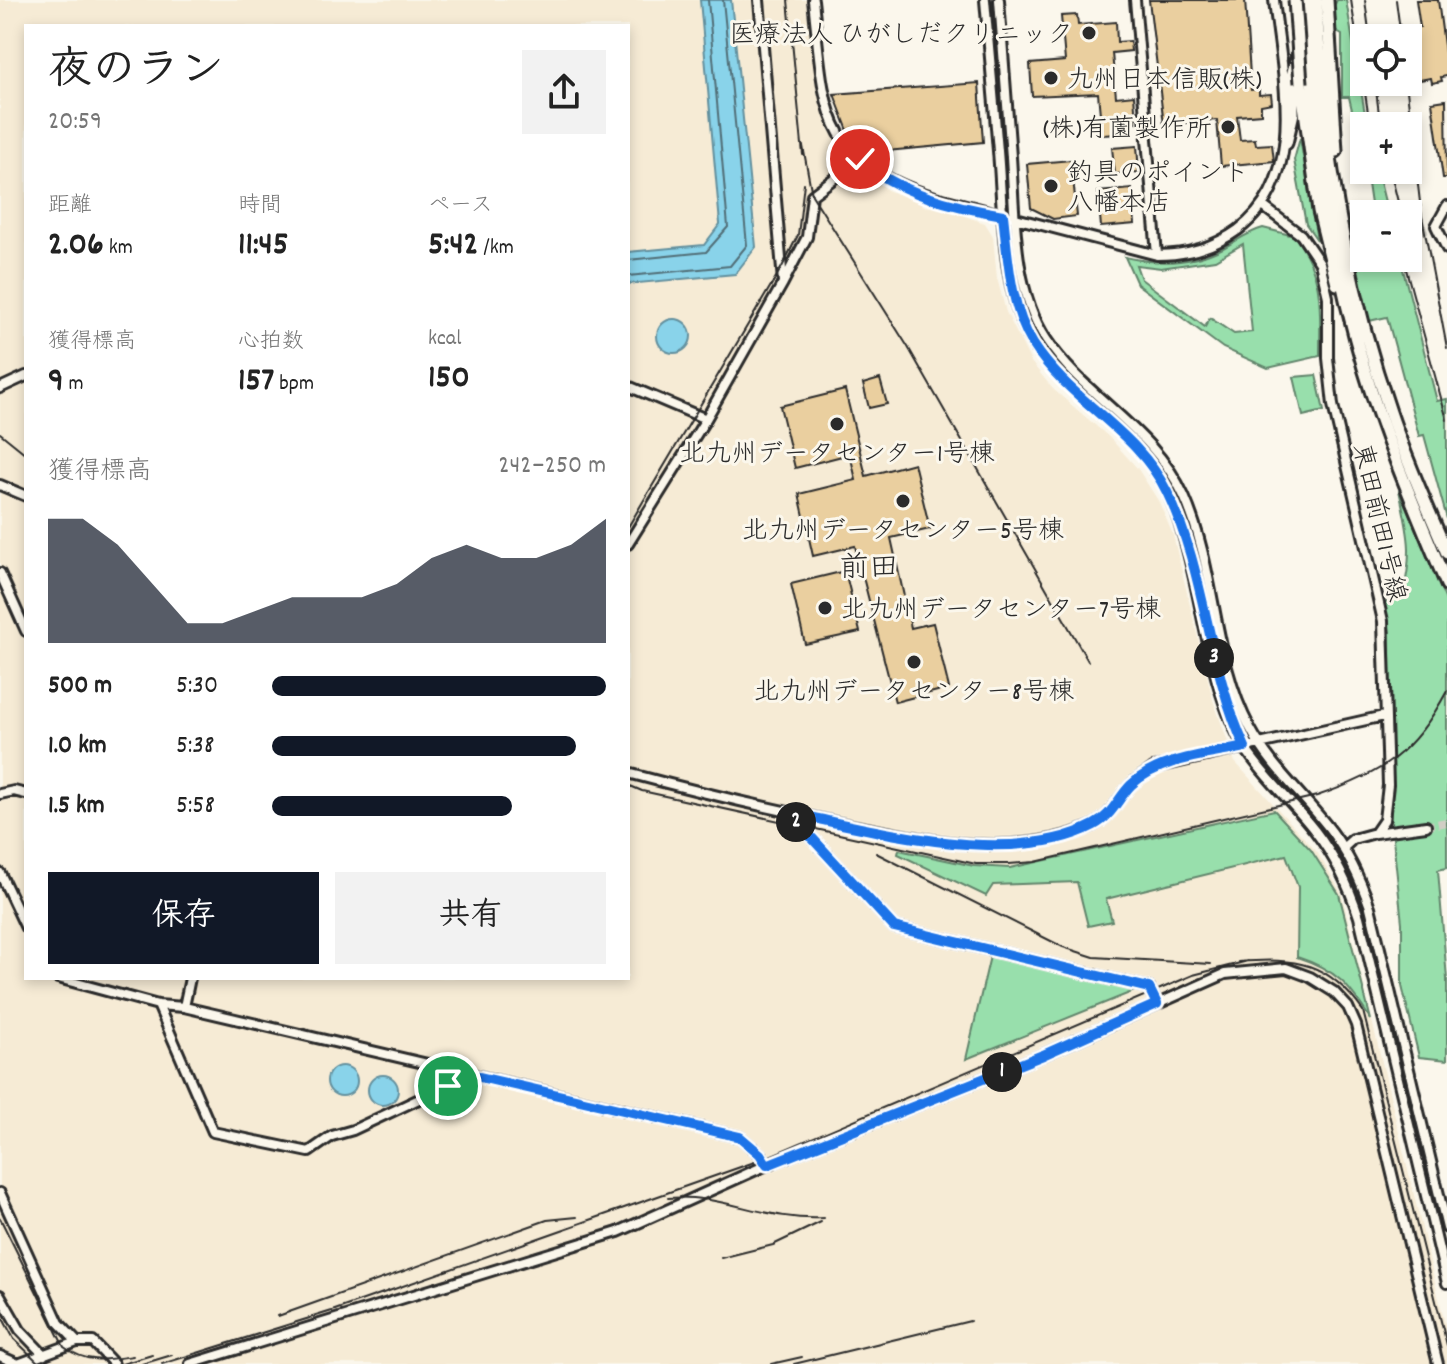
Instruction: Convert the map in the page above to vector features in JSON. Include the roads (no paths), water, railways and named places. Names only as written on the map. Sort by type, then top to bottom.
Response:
[{"type":"highway","points":[[1295,0],[1301,83],[1324,234],[1396,461],[1442,552]]},
{"type":"highway","points":[[1307,0],[1320,152],[1342,276],[1364,368]]},
{"type":"highway","points":[[1323,2],[1328,23],[1335,141],[1349,262]]},
{"type":"highway","points":[[1323,2],[1329,151],[1349,262],[1390,412],[1442,552],[1447,585]]},
{"type":"highway","points":[[1286,143],[1293,113],[1292,76],[1300,46]]},
{"type":"street","points":[[759,0],[783,283]]},
{"type":"street","points":[[813,0],[826,103],[843,141],[877,174],[899,186],[1157,255],[1207,248],[1225,239],[1264,207],[1282,168],[1286,143],[1274,0]]},
{"type":"street","points":[[985,0],[1003,215],[1014,290],[1032,343],[1053,370],[1141,452],[1166,489],[1184,532],[1229,713],[1245,747],[1315,831],[1349,886],[1363,932],[1447,1283]]},
{"type":"street","points":[[999,0],[1016,219],[1029,301],[1044,337],[1061,359],[1156,451],[1183,493],[1200,538],[1240,709],[1259,745],[1343,848],[1360,879],[1370,907],[1447,1228]]},
{"type":"street","points":[[1135,0],[1157,255]]},
{"type":"street","points":[[630,541],[706,419],[783,283],[807,237],[812,195],[860,159]]},
{"type":"street","points":[[1447,206],[1432,227],[1447,249]]},
{"type":"street","name":"東田前田1号線","points":[[1264,207],[1301,235],[1324,261],[1333,405],[1383,621],[1388,785],[1384,820],[1375,833]]},
{"type":"street","points":[[0,388],[24,377]]},
{"type":"street","points":[[630,387],[706,419]]},
{"type":"street","points":[[0,485],[24,495]]},
{"type":"street","points":[[0,573],[24,627]]},
{"type":"street","points":[[630,773],[789,813],[936,842],[998,845],[1056,839],[1096,824],[1117,806],[1130,786],[1153,768],[1384,716]]},
{"type":"street","points":[[0,794],[14,791],[24,794]]},
{"type":"street","points":[[789,813],[894,927],[1149,988],[1157,1004]]},
{"type":"street","points":[[1343,848],[1353,839],[1375,833],[1426,826]]},
{"type":"street","points":[[0,873],[24,924]]},
{"type":"street","points":[[190,1364],[618,1232],[767,1165],[1043,1055],[1225,974],[1286,968],[1310,977],[1334,992],[1348,1007],[1356,1025],[1438,1364]]},
{"type":"street","points":[[65,980],[158,1005],[184,1007],[740,1137],[760,1154],[767,1165]]},
{"type":"street","points":[[184,1007],[190,980]]},
{"type":"street","points":[[158,1005],[213,1132],[309,1152],[332,1136],[353,1130],[471,1075]]},
{"type":"street","points":[[0,1193],[59,1323],[77,1342]]},
{"type":"street","points":[[0,1295],[20,1330],[44,1355]]},
{"type":"street","points":[[0,1356],[18,1364],[77,1342],[93,1342],[114,1364]]},
{"type":"water","points":[[700,0],[731,0],[756,247],[735,274],[630,284],[630,252],[704,245],[720,224]]},
{"type":"water","points":[[674,319],[686,324],[691,336],[686,348],[674,353],[662,348],[657,336],[662,324]]},
{"type":"water","points":[[342,1066],[353,1070],[357,1081],[353,1092],[342,1096],[331,1092],[327,1081],[331,1070]]},
{"type":"water","points":[[383,1075],[389,1076],[397,1084],[397,1096],[389,1104],[383,1105],[377,1104],[369,1096],[368,1090],[369,1084],[377,1076]]},
{"type":"tunnel","points":[[1422,230],[1429,228]]},
{"type":"tunnel","points":[[1343,255],[1350,253]]},
{"type":"tunnel","points":[[1426,826],[1447,822]]},
{"type":"railway","points":[[788,0],[803,155]]},
{"type":"railway","points":[[1351,0],[1368,112]]},
{"type":"railway","points":[[1365,0],[1368,24]]},
{"type":"railway","points":[[1396,0],[1399,24]]},
{"type":"railway","points":[[1377,96],[1379,112]]},
{"type":"railway","points":[[1408,96],[1421,211],[1447,348]]},
{"type":"railway","points":[[803,146],[812,195],[908,347],[1088,661]]},
{"type":"railway","points":[[630,524],[782,267],[798,235],[804,183]]},
{"type":"railway","points":[[1394,184],[1398,200]]},
{"type":"railway","points":[[1407,272],[1447,420]]},
{"type":"railway","points":[[0,433],[24,452]]},
{"type":"railway","points":[[630,786],[976,864],[1035,862],[1340,788],[1378,769],[1409,746],[1447,691]]},
{"type":"railway","points":[[876,853],[1063,947],[1094,957],[1211,964]]},
{"type":"railway","points":[[162,1364],[332,1311],[763,1159],[1193,975],[1248,961]]},
{"type":"railway","points":[[1239,962],[1278,961],[1310,966],[1337,982],[1363,1011],[1447,1345]]},
{"type":"railway","points":[[668,1198],[706,1200],[784,1216],[824,1218]]},
{"type":"railway","points":[[278,1316],[547,1220],[577,1217]]},
{"type":"railway","points":[[0,1218],[64,1347],[89,1358],[133,1356]]},
{"type":"railway","points":[[721,1258],[773,1245],[821,1222]]},
{"type":"railway","points":[[0,1313],[14,1339],[40,1364]]},
{"type":"railway","points":[[794,1364],[970,1321]]},
{"type":"railway","points":[[122,1364],[152,1355]]},
{"type":"railway","points":[[142,1364],[172,1355]]},
{"type":"railway","points":[[771,1364],[802,1357]]},
{"type":"place","name":"医療法人 ひがしだクリニック","points":[[1089,33]]},
{"type":"place","name":"九州日本信販(株)","points":[[1051,78]]},
{"type":"place","name":"(株)有薗製作所","points":[[1228,127]]},
{"type":"place","name":"釣具のポイント 八幡本店","points":[[1051,186]]},
{"type":"place","name":"北九州データセンター1号棟","points":[[837,424]]},
{"type":"place","name":"北九州データセンター5号棟","points":[[903,501]]},
{"type":"place","name":"北九州データセンター7号棟","points":[[825,608]]},
{"type":"place","name":"北九州データセンター8号棟","points":[[914,662]]},
{"type":"district","name":"前田","points":[[869,566]]}]
